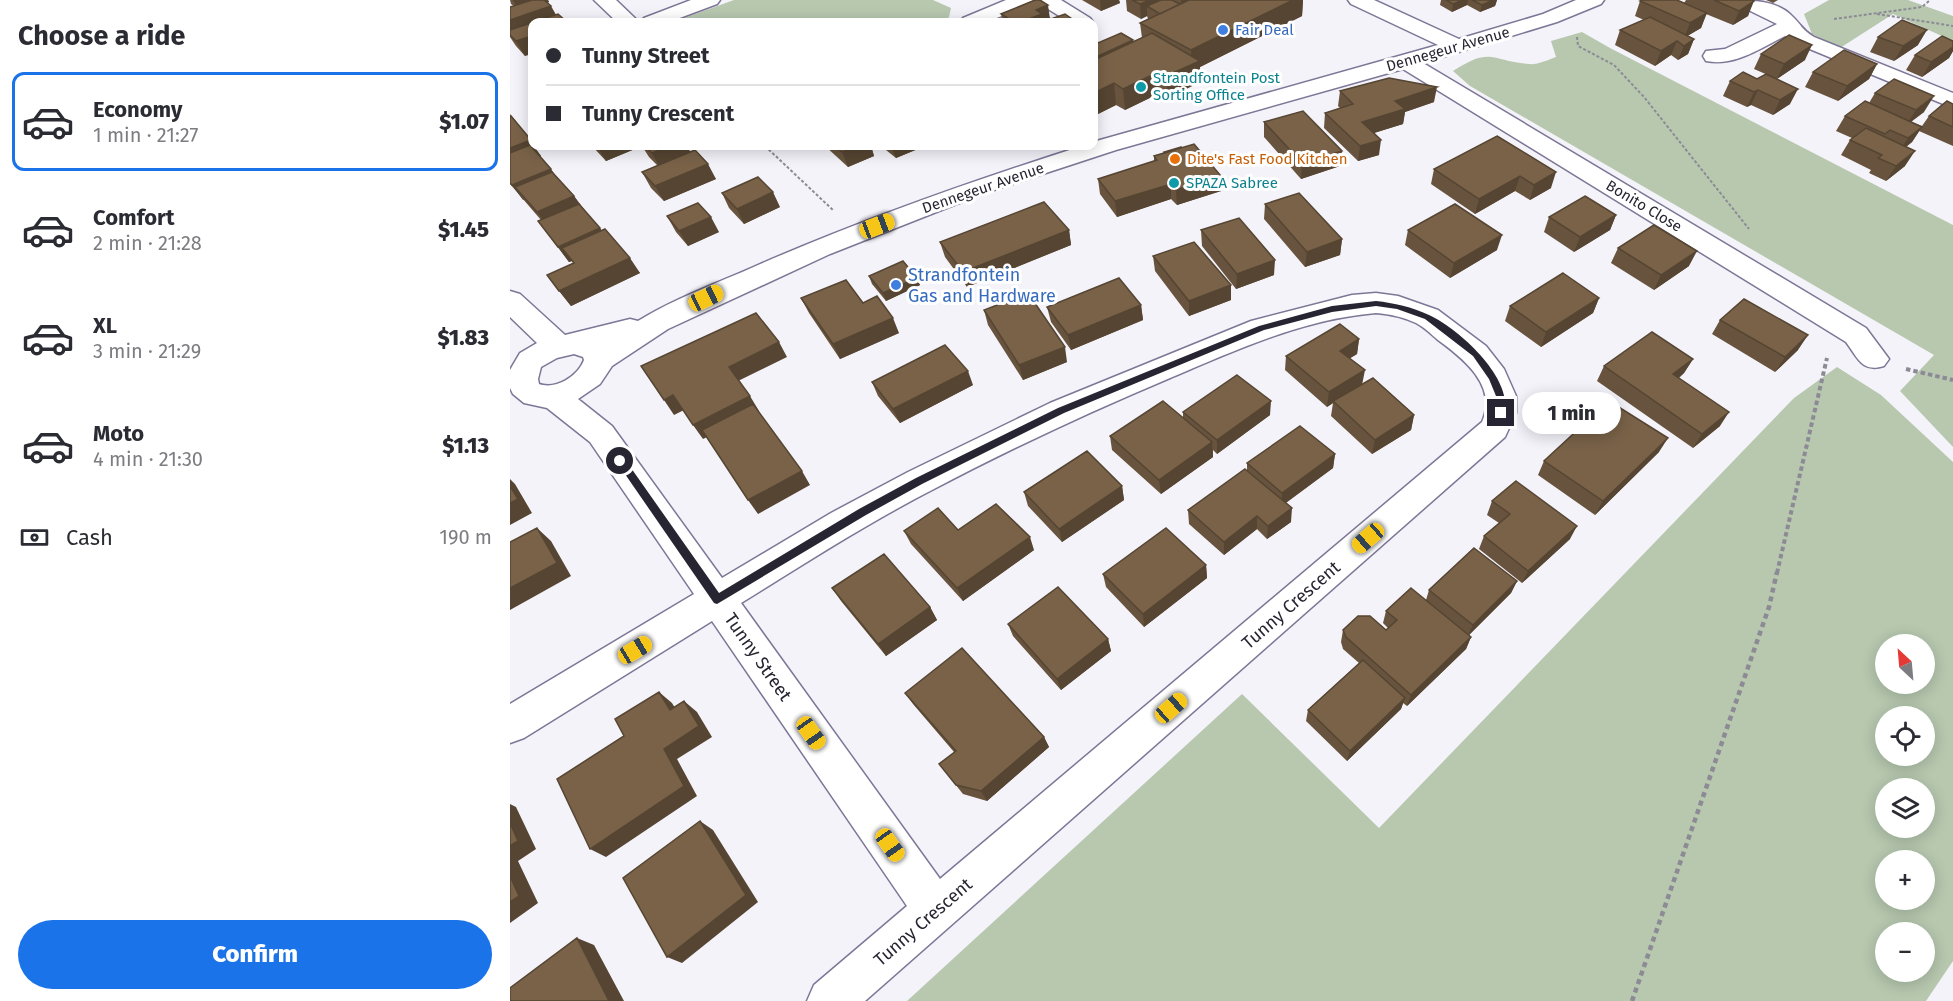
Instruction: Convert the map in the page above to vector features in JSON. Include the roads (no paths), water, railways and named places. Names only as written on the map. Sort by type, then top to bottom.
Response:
[{"type":"street","points":[[604,0],[624,18]]},
{"type":"street","points":[[662,18],[710,0]]},
{"type":"street","points":[[971,13],[999,11],[1024,0]]},
{"type":"street","points":[[1047,0],[1077,18]]},
{"type":"street","points":[[1358,0],[1459,46]]},
{"type":"street","name":"Dennegeur Avenue","points":[[1098,148],[1407,62],[1550,18],[1594,0]]},
{"type":"street","points":[[1743,0],[1783,18],[1793,33],[1807,41],[1953,101]]},
{"type":"street","points":[[1714,56],[1729,56],[1789,27]]},
{"type":"street","name":"Bonito Close","points":[[1407,62],[1856,335],[1874,359]]},
{"type":"street","name":"Dennegeur Avenue","points":[[658,322],[542,351],[524,387],[574,390],[594,369],[658,322],[743,281],[858,233],[973,189],[1093,150]]},
{"type":"street","points":[[510,302],[566,344],[587,346],[596,351],[594,369]]},
{"type":"street","points":[[510,302],[524,387]]},
{"type":"street","name":"Tunny Crescent","points":[[510,725],[843,523],[919,481],[1061,411],[1262,328],[1352,305],[1376,303],[1398,306],[1428,317],[1476,354],[1493,378],[1501,396],[1501,413],[1494,429],[830,1001]]},
{"type":"street","name":"Tunny Street","points":[[594,369],[601,434]]},
{"type":"street","name":"Tunny Street","points":[[524,387],[601,434],[936,910]]},
{"type":"place","name":"Fair Deal","points":[[1223,30]]},
{"type":"place","name":"Strandfontein Post Sorting Office","points":[[1141,87]]},
{"type":"place","name":"Dite's Fast Food Kitchen","points":[[1175,159]]},
{"type":"place","name":"SPAZA Sabree","points":[[1174,183]]},
{"type":"place","name":"Strandfontein Gas and Hardware","points":[[896,285]]}]
